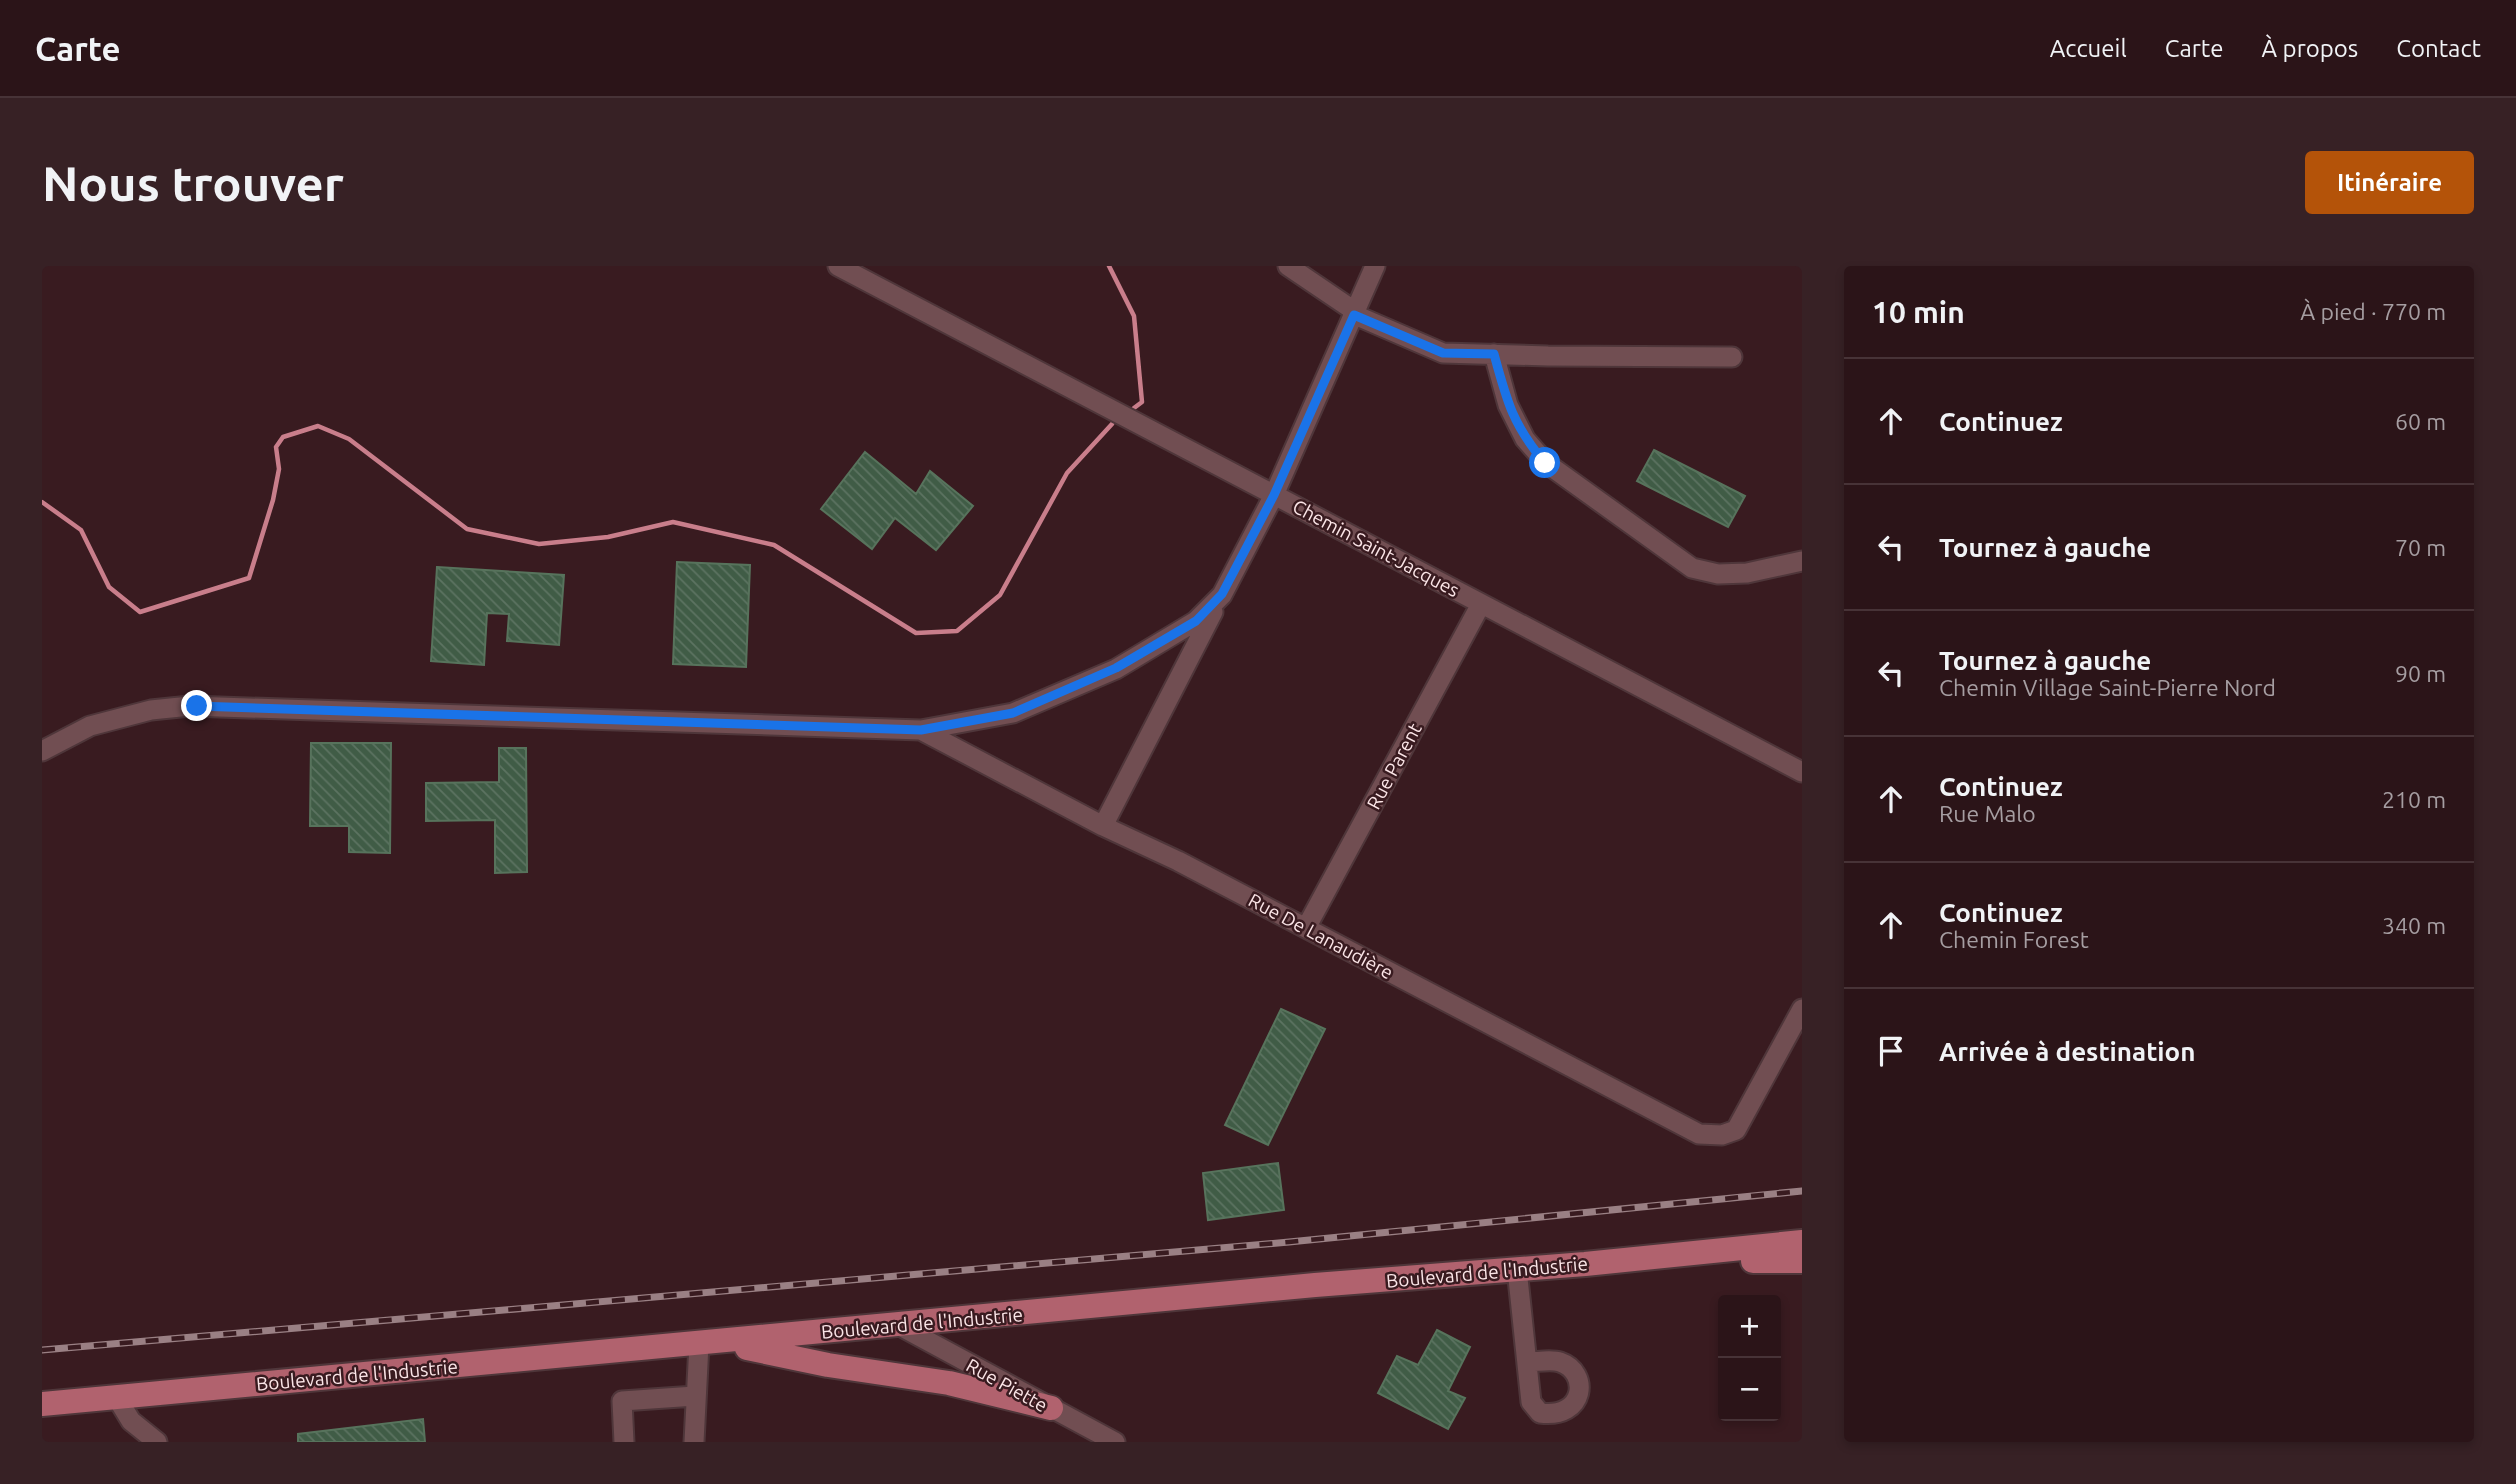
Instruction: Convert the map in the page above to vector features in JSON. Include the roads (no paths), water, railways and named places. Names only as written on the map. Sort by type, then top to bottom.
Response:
[{"type":"main road","name":"Boulevard de l'Industrie","points":[[42,1404],[1802,1242]]},
{"type":"main road","points":[[1585,1264],[1802,1261]]},
{"type":"main road","points":[[709,1343],[828,1365],[949,1383],[1051,1408]]},
{"type":"street","name":"Chemin Saint-Jacques","points":[[838,266],[1802,772]]},
{"type":"street","points":[[1287,266],[1355,314],[1443,353],[1732,357]]},
{"type":"street","points":[[1103,826],[1274,495],[1376,266]]},
{"type":"street","points":[[1494,354],[1508,405],[1525,439],[1545,463],[1692,568],[1718,574],[1747,573],[1802,561]]},
{"type":"street","points":[[42,751],[90,726],[151,710],[190,706],[921,730],[1013,713],[1081,685],[1142,656],[1186,628],[1222,594]]},
{"type":"street","name":"Rue Parent","points":[[1306,928],[1481,604]]},
{"type":"street","name":"Rue De Lanaudière","points":[[921,730],[1103,826],[1178,861],[1699,1134],[1722,1135],[1736,1130],[1802,1009]]},
{"type":"street","points":[[1517,1269],[1531,1402],[1540,1413],[1554,1415],[1567,1410],[1577,1400],[1579,1385],[1573,1371],[1560,1362],[1527,1363]]},
{"type":"street","name":"Rue Piette","points":[[900,1326],[1115,1442]]},
{"type":"street","points":[[694,1442],[695,1396],[709,1343]]},
{"type":"street","points":[[624,1442],[622,1401],[695,1396]]},
{"type":"street","points":[[117,1398],[131,1420],[157,1442]]},
{"type":"waterway","points":[[1109,266],[1134,316],[1142,402],[1134,408]]},
{"type":"waterway","points":[[42,502],[81,530],[109,587],[140,612],[249,578],[273,500],[279,469],[276,447],[283,437],[318,426],[349,439],[467,529],[539,544],[608,537],[673,522],[774,545],[916,633],[957,631],[1000,595],[1067,473],[1112,424]]},
{"type":"railway","points":[[42,1350],[1289,1242],[1802,1191]]}]
